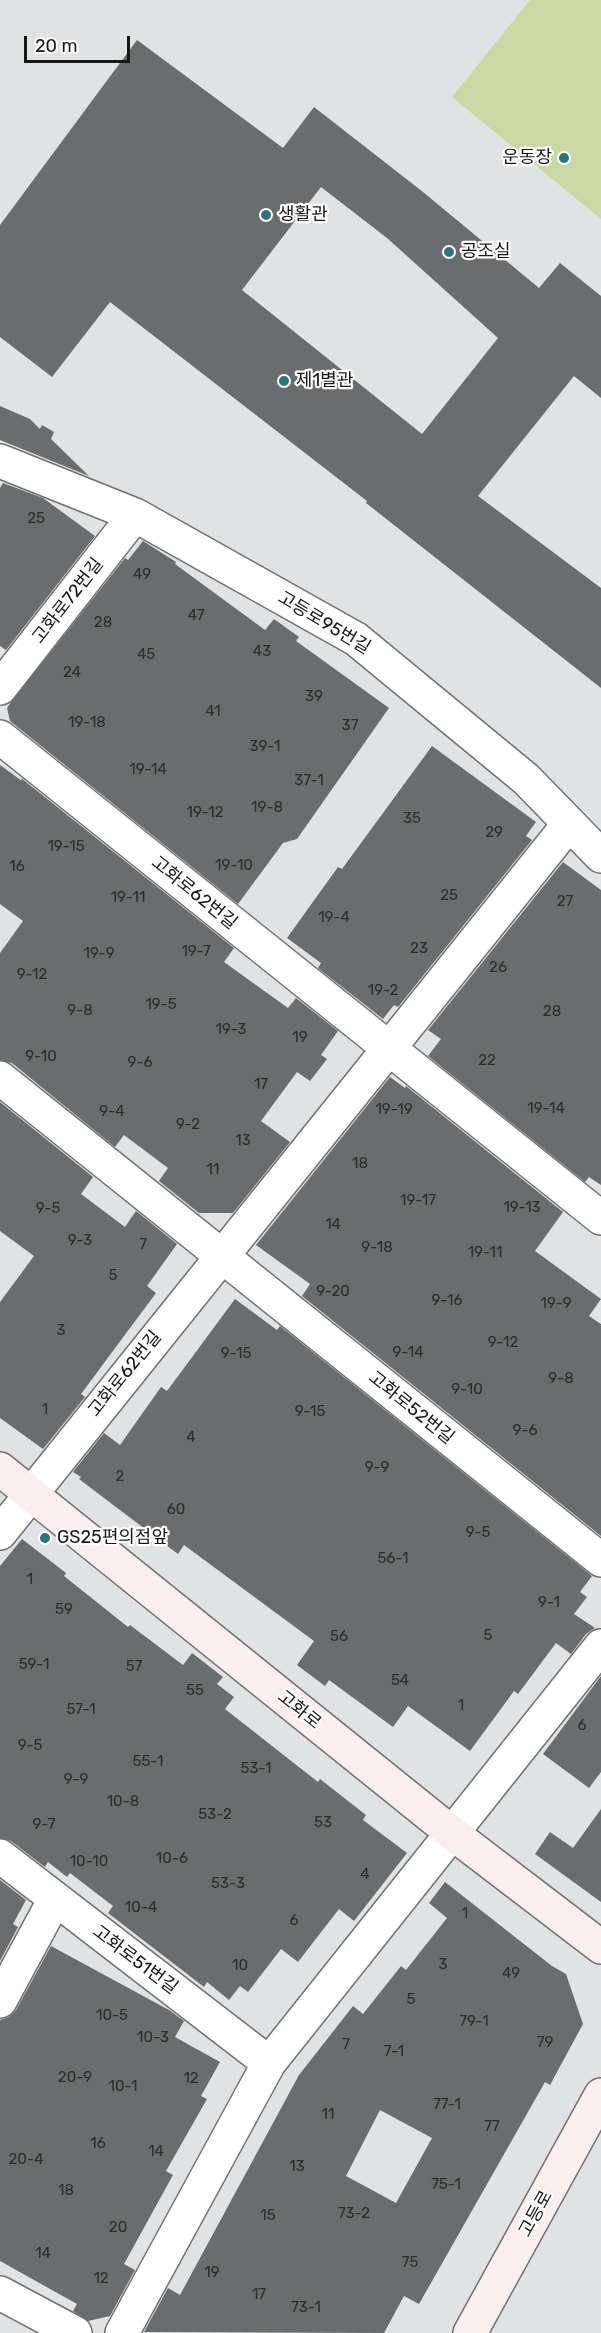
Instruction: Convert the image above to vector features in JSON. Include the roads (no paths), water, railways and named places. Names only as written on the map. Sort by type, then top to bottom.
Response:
[{"type":"street","name":"고등로95번길","points":[[0,461],[135,514],[356,639],[526,779],[601,856]]},
{"type":"street","name":"고화로72번길","points":[[0,688],[135,514]]},
{"type":"street","name":"고화로62번길","points":[[0,737],[387,1049]]},
{"type":"street","name":"고화로62번길","points":[[0,1533],[569,824]]},
{"type":"street","points":[[387,1049],[601,1218]]},
{"type":"street","points":[[0,1078],[221,1255]]},
{"type":"street","name":"고화로52번길","points":[[221,1255],[601,1560]]},
{"type":"street","name":"고화로","points":[[0,1469],[452,1833],[601,1947]]},
{"type":"street","points":[[122,2333],[269,2063],[601,1646]]},
{"type":"street","name":"고화로51번길","points":[[0,1856],[269,2063]]},
{"type":"street","points":[[0,2001],[55,1899]]},
{"type":"street","name":"고등로","points":[[470,2333],[601,2095]]},
{"type":"street","points":[[0,2293],[75,2333]]},
{"type":"place","name":"운동장","points":[[564,158]]},
{"type":"place","name":"생활관","points":[[266,215]]},
{"type":"place","name":"공조실","points":[[449,252]]},
{"type":"place","name":"제1별관","points":[[284,381]]},
{"type":"place","name":"GS25편의점앞","points":[[45,1538]]}]
